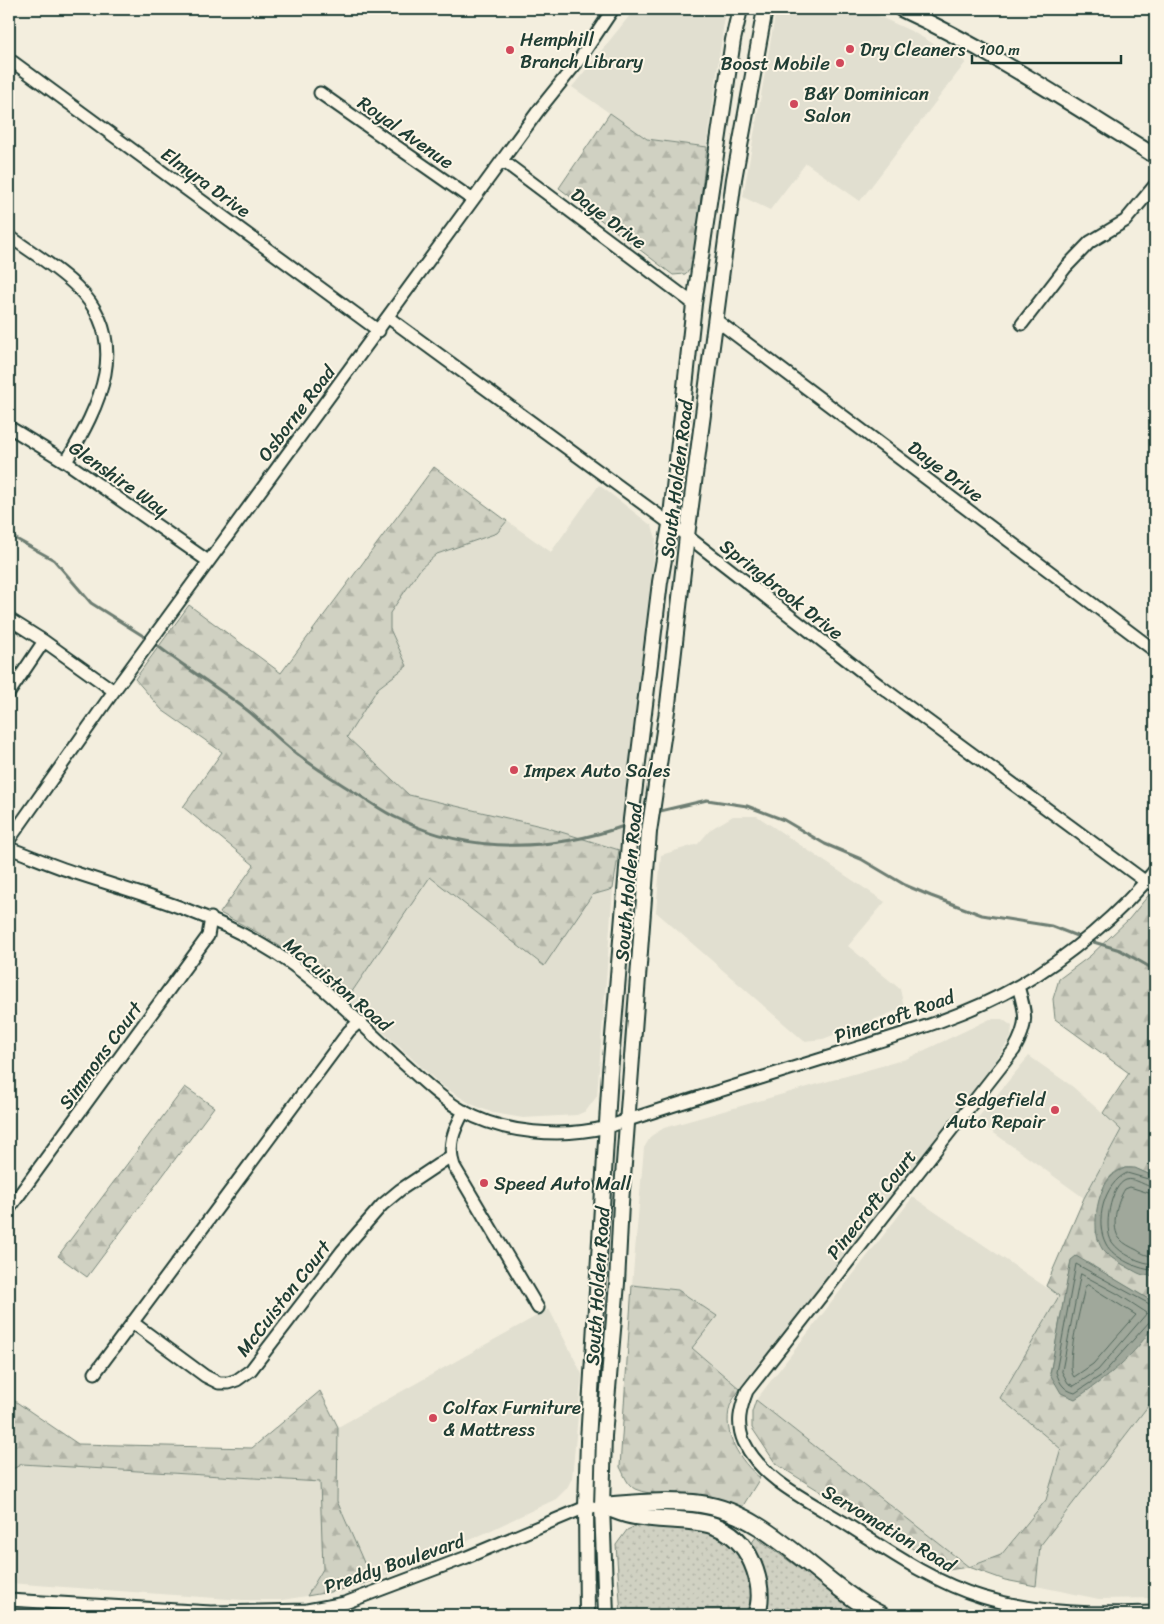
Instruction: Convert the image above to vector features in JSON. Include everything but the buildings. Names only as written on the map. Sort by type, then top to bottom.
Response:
[{"type":"highway","points":[[594,1506],[666,1503],[701,1504],[722,1510],[766,1532],[843,1592],[882,1615]]},
{"type":"highway","points":[[594,1506],[634,1516],[697,1520],[727,1531],[751,1557],[758,1576],[760,1592],[756,1615]]},
{"type":"main road","name":"South Holden Road","points":[[588,1615],[594,1506],[607,1127],[631,819],[660,582],[670,525],[694,304],[732,50],[740,9]]},
{"type":"main road","name":"South Holden Road","points":[[606,1615],[594,1506],[604,1436],[617,1282],[627,1120],[649,832],[668,704],[687,536],[734,179],[765,9]]},
{"type":"main road","points":[[901,9],[938,26],[1003,63],[1155,156]]},
{"type":"street","name":"Osborne Road","points":[[9,840],[208,561],[389,318],[538,111],[579,60],[613,9]]},
{"type":"street","name":"Elmyra Drive","points":[[12,62],[379,331]]},
{"type":"street","name":"Royal Avenue","points":[[320,93],[473,200]]},
{"type":"street","name":"Daye Drive","points":[[503,161],[694,304]]},
{"type":"street","points":[[1022,324],[1072,261],[1090,242],[1125,221],[1155,185]]},
{"type":"street","points":[[11,242],[77,287],[92,305],[105,339],[106,362],[103,387],[92,418],[66,462]]},
{"type":"street","name":"Springbrook Drive","points":[[389,318],[687,536],[879,685],[1151,883]]},
{"type":"street","name":"Daye Drive","points":[[716,320],[1155,651]]},
{"type":"street","name":"Glenshire Way","points":[[9,427],[66,462],[208,561]]},
{"type":"street","points":[[9,619],[44,641],[114,691]]},
{"type":"street","points":[[9,693],[44,641]]},
{"type":"street","name":"McCuiston Road","points":[[9,848],[73,872],[211,918],[284,958],[359,1022],[425,1083],[464,1112],[497,1124],[527,1130],[585,1132],[607,1127]]},
{"type":"street","name":"Pinecroft Road","points":[[607,1127],[896,1036],[963,1011],[1018,986],[1084,939],[1151,883],[1155,870]]},
{"type":"street","name":"Simmons Court","points":[[9,1209],[208,936],[211,918]]},
{"type":"street","name":"Pinecroft Court","points":[[744,1443],[738,1427],[740,1410],[747,1391],[1014,1050],[1025,1032],[1026,1015],[1018,986]]},
{"type":"street","points":[[95,1372],[349,1031],[359,1022]]},
{"type":"street","points":[[464,1112],[451,1141],[451,1156],[459,1175],[538,1308]]},
{"type":"street","name":"McCuiston Court","points":[[132,1322],[206,1376],[219,1383],[237,1380],[256,1364],[342,1251],[382,1205],[400,1190],[451,1156]]},
{"type":"street","name":"Servomation Road","points":[[744,1443],[757,1462],[779,1482],[902,1560],[954,1587],[1023,1607],[1108,1614],[1155,1612]]},
{"type":"street","name":"Preddy Boulevard","points":[[9,1600],[211,1612],[308,1610],[345,1603],[594,1506]]},
{"type":"shaded area","points":[[635,9],[723,9],[725,14],[707,147],[647,139],[572,87]]},
{"type":"shaded area","points":[[781,9],[850,9],[874,14],[911,31],[966,62],[860,201],[806,163],[770,210],[743,197],[775,16]]},
{"type":"shaded area","points":[[599,485],[652,526],[656,538],[619,850],[545,827],[409,795],[346,737],[378,688],[406,666],[390,629],[390,613],[421,568],[437,554],[496,533],[507,521],[551,552]]},
{"type":"shaded area","points":[[733,816],[757,816],[885,902],[848,946],[900,989],[904,1008],[823,1039],[804,1041],[656,912],[661,855],[698,844],[711,829]]},
{"type":"shaded area","points":[[430,877],[543,966],[592,895],[613,889],[597,1096],[586,1111],[577,1115],[523,1118],[493,1113],[471,1104],[441,1085],[347,999]]},
{"type":"shaded area","points":[[990,1019],[1002,1019],[1012,1026],[1011,1037],[994,1063],[740,1389],[692,1348],[716,1316],[678,1290],[632,1285],[644,1148],[651,1136],[664,1128],[906,1059]]},
{"type":"shaded area","points":[[1029,1056],[1073,1087],[1121,1130],[1084,1198],[976,1120]]},
{"type":"shaded area","points":[[913,1197],[1059,1296],[1000,1398],[1061,1449],[1046,1500],[1001,1555],[969,1567],[756,1400]]},
{"type":"shaded area","points":[[549,1309],[582,1374],[572,1478],[567,1488],[556,1499],[485,1533],[419,1564],[372,1581],[337,1501],[338,1427]]},
{"type":"shaded area","points":[[1155,1397],[1155,1598],[1099,1599],[1036,1586],[1040,1546]]},
{"type":"shaded area","points":[[21,1464],[321,1482],[323,1569],[307,1596],[282,1600],[243,1600],[9,1583],[9,1471]]},
{"type":"green space","points":[[610,113],[647,139],[707,147],[693,267],[685,274],[673,275],[559,188]]},
{"type":"green space","points":[[434,467],[507,521],[497,533],[437,554],[421,568],[390,613],[390,629],[407,666],[378,688],[347,737],[409,795],[545,827],[619,850],[613,889],[592,895],[544,966],[430,877],[347,999],[306,963],[262,935],[220,913],[254,865],[183,807],[222,752],[162,710],[135,679],[189,605],[281,673]]},
{"type":"green space","points":[[1152,891],[1155,892],[1155,1177],[1136,1169],[1125,1168],[1109,1178],[1101,1194],[1096,1233],[1154,1275],[1155,1273],[1155,1303],[1076,1257],[1071,1261],[1050,1374],[1138,1344],[1155,1321],[1155,1397],[1040,1546],[1036,1586],[1005,1580],[969,1567],[1001,1555],[1046,1500],[1061,1449],[1000,1398],[1059,1296],[1046,1286],[1084,1198],[1121,1130],[1103,1113],[1129,1073],[1055,1019],[1053,999],[1059,979],[1090,956],[1129,919]]},
{"type":"green space","points":[[185,1087],[214,1107],[87,1277],[58,1256]]},
{"type":"green space","points":[[632,1285],[678,1290],[717,1316],[692,1348],[740,1389],[730,1406],[728,1427],[734,1446],[746,1464],[760,1478],[741,1509],[703,1495],[657,1494],[635,1489],[630,1485],[620,1467]]},
{"type":"green space","points":[[320,1391],[338,1427],[337,1501],[372,1581],[341,1590],[307,1596],[323,1569],[320,1482],[22,1464],[9,1471],[9,1397],[78,1444],[252,1448]]},
{"type":"green space","points":[[756,1400],[969,1567],[947,1570],[776,1464],[752,1428],[752,1412]]},
{"type":"green space","points":[[640,1524],[703,1528],[723,1537],[745,1557],[755,1596],[751,1615],[621,1615],[616,1545],[627,1530]]},
{"type":"green space","points":[[756,1537],[836,1595],[871,1615],[764,1615],[767,1587],[762,1569],[751,1544]]},
{"type":"water","points":[[1125,1168],[1135,1168],[1155,1177],[1154,1275],[1141,1274],[1112,1258],[1103,1250],[1099,1243],[1096,1223],[1102,1191],[1113,1175]]},
{"type":"water","points":[[1076,1256],[1155,1303],[1156,1316],[1147,1334],[1130,1355],[1097,1384],[1075,1399],[1061,1393],[1050,1374],[1071,1260]]},
{"type":"waterway","points":[[9,535],[54,560],[91,603],[148,639]]},
{"type":"waterway","points":[[154,643],[252,714],[285,745],[311,764],[387,813],[427,831],[455,839],[484,844],[513,845],[542,844],[570,840],[599,834],[627,825]]},
{"type":"waterway","points":[[656,812],[707,800],[747,806],[784,820],[825,844],[861,859],[905,885],[931,896],[982,915],[1051,926],[1082,938]]},
{"type":"waterway","points":[[635,821],[648,815]]},
{"type":"waterway","points":[[1087,940],[1120,950],[1155,970]]},
{"type":"place","name":"Dry Cleaners","points":[[850,49]]},
{"type":"place","name":"Hemphill Branch Library","points":[[510,50]]},
{"type":"place","name":"Boost Mobile","points":[[840,63]]},
{"type":"place","name":"B&Y Dominican Salon","points":[[794,104]]},
{"type":"place","name":"Impex Auto Sales","points":[[514,770]]},
{"type":"place","name":"Sedgefield Auto Repair","points":[[1055,1110]]},
{"type":"place","name":"Speed Auto Mall","points":[[484,1183]]},
{"type":"place","name":"Colfax Furniture & Mattress","points":[[433,1418]]}]
